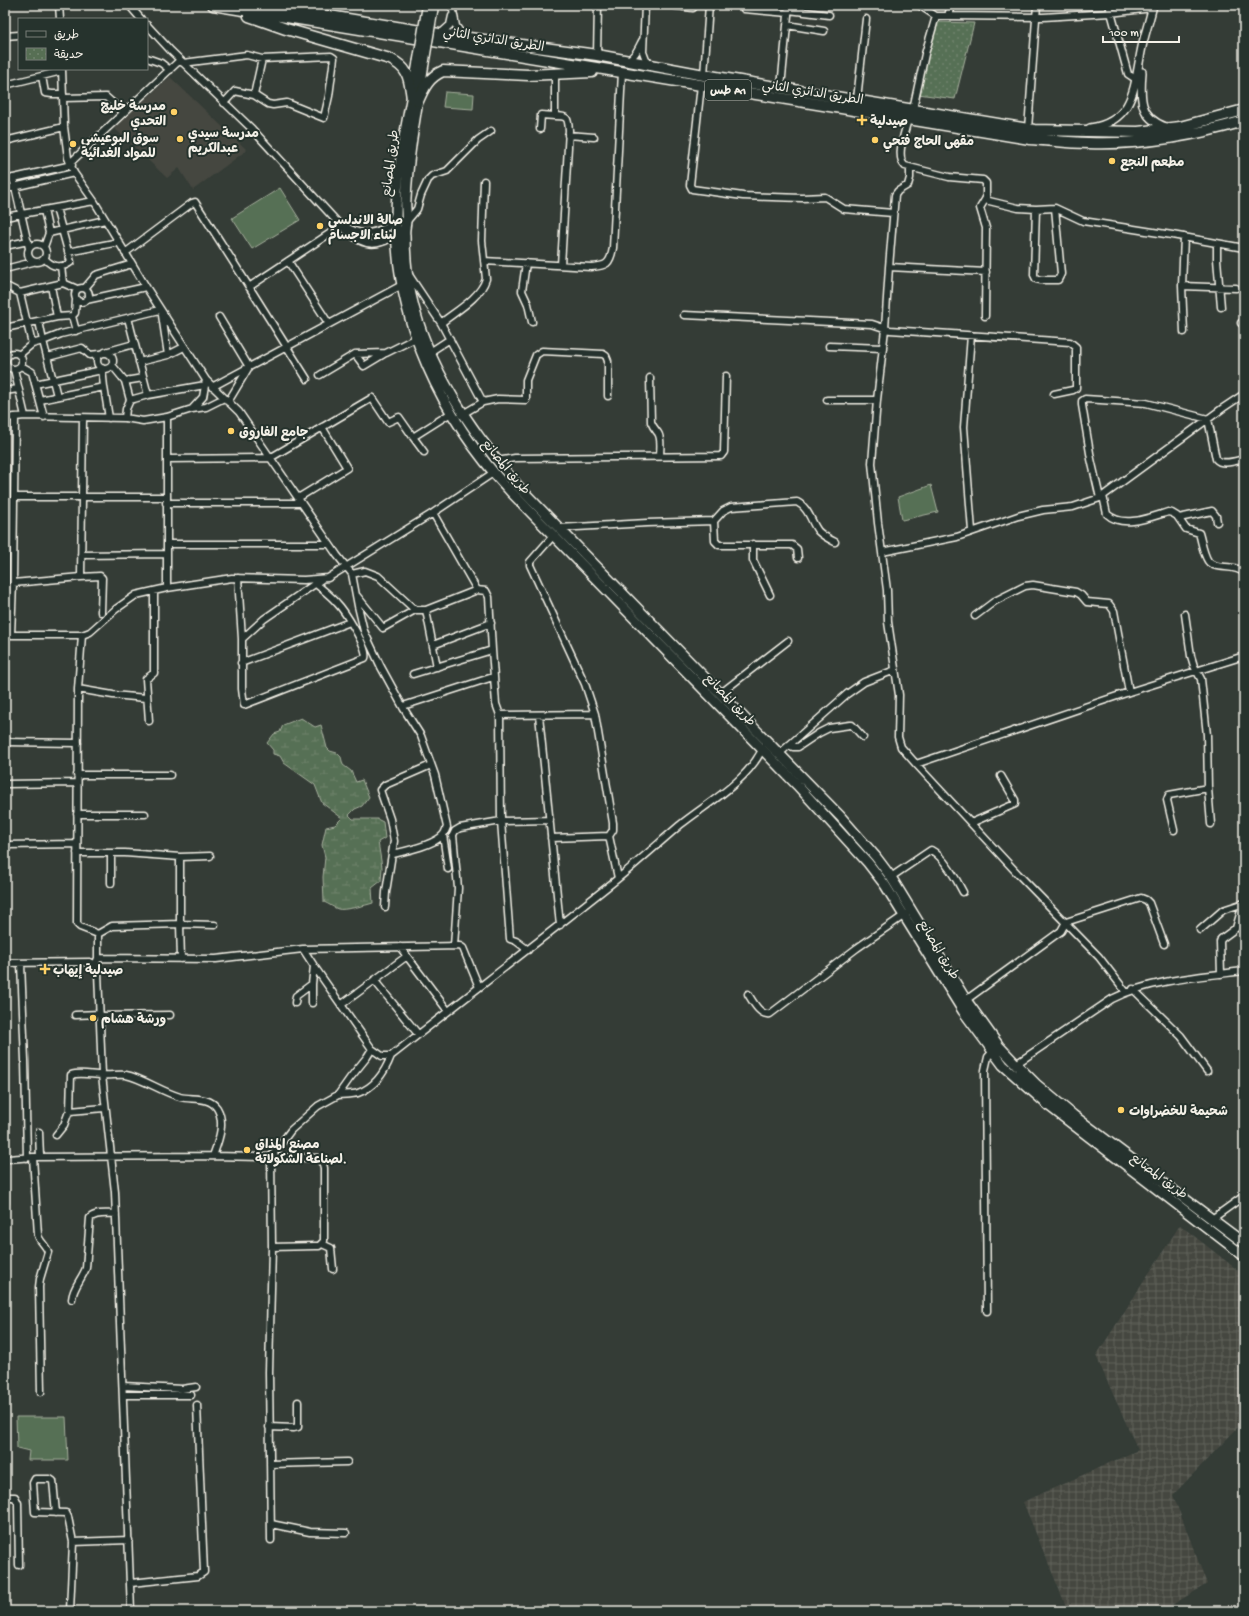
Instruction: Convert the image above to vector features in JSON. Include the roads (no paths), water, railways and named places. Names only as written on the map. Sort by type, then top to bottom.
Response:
[{"type":"highway","name":"الطريق الدائري الثاني","points":[[262,5],[465,38],[597,55],[704,75],[857,99],[1028,129],[1138,132],[1204,122],[1244,110]]},
{"type":"highway","points":[[287,5],[302,12]]},
{"type":"highway","name":"الطريق الدائري الثاني","points":[[217,6],[1030,139],[1088,143],[1153,141],[1205,131],[1244,121]]},
{"type":"highway","points":[[217,6],[286,29],[390,59],[404,68],[415,100]]},
{"type":"highway","points":[[415,100],[434,74],[443,71],[514,75],[555,75],[610,71]]},
{"type":"main road","name":"طريق المصانع","points":[[430,7],[415,100],[407,176],[406,221],[400,234],[402,284],[407,311],[427,365],[463,433],[493,473],[833,823],[868,863],[885,885],[950,991],[996,1048],[1073,1115],[1244,1243]]},
{"type":"main road","name":"طريق المصانع","points":[[415,100],[398,176],[396,211],[415,314],[430,352],[446,384],[472,428],[519,487],[840,816],[876,857],[913,911],[996,1048],[1007,1069],[1049,1106],[1244,1256]]},
{"type":"main road","points":[[1174,1203],[1181,1196]]},
{"type":"street","points":[[59,5],[60,18]]},
{"type":"street","points":[[128,5],[140,18]]},
{"type":"street","points":[[597,55],[598,5]]},
{"type":"street","points":[[645,5],[643,39],[644,56],[646,60],[654,66]]},
{"type":"street","points":[[669,5],[693,8]]},
{"type":"street","points":[[704,75],[709,5]]},
{"type":"street","points":[[919,5],[936,16],[1036,17],[1110,13],[1153,6]]},
{"type":"street","points":[[948,16],[951,5]]},
{"type":"street","points":[[1028,129],[1037,5]]},
{"type":"street","points":[[1109,5],[1128,74],[1136,80]]},
{"type":"street","points":[[439,34],[450,25],[452,6]]},
{"type":"street","points":[[452,6],[456,26],[465,38]]},
{"type":"street","points":[[1075,130],[1093,128],[1110,123],[1118,118],[1129,102],[1136,80],[1142,48],[1153,6]]},
{"type":"street","points":[[1153,6],[1143,57],[1142,103],[1145,113],[1155,123],[1170,128]]},
{"type":"street","points":[[744,9],[789,9],[829,15]]},
{"type":"street","points":[[781,87],[789,9]]},
{"type":"street","points":[[913,109],[925,54],[936,16]]},
{"type":"street","points":[[857,99],[866,19]]},
{"type":"street","points":[[787,25],[824,31]]},
{"type":"street","points":[[148,26],[181,61],[252,129],[336,221],[354,238],[371,244],[382,243],[400,234]]},
{"type":"street","points":[[5,36],[18,35]]},
{"type":"street","points":[[626,61],[636,52],[643,39]]},
{"type":"street","points":[[5,180],[71,164],[123,112],[181,61],[247,55],[262,59],[332,56],[334,62],[324,118],[308,113],[287,103],[273,105],[268,104],[254,96],[235,91],[224,103]]},
{"type":"street","points":[[148,58],[161,63],[170,70]]},
{"type":"street","points":[[254,96],[262,59]]},
{"type":"street","points":[[5,85],[62,70],[64,127],[68,158],[74,173],[94,201],[206,383],[212,386],[239,412],[345,567],[352,574],[360,619],[364,631],[402,706],[421,736],[435,775],[447,825],[443,835],[448,869]]},
{"type":"street","points":[[484,261],[602,267],[609,261],[612,256],[622,72]]},
{"type":"street","points":[[555,75],[555,116]]},
{"type":"street","points":[[42,76],[45,93],[63,96],[106,96],[123,112]]},
{"type":"street","points":[[701,86],[690,185],[692,189],[744,196],[802,198],[825,197],[844,209],[893,213]]},
{"type":"street","points":[[540,129],[541,115],[565,117],[567,119],[568,135],[561,265]]},
{"type":"street","points":[[908,119],[900,155],[902,162],[910,168],[949,177],[983,180],[986,183],[985,200],[980,208],[986,228],[985,316]]},
{"type":"street","points":[[5,131],[6,141],[64,127]]},
{"type":"street","points":[[406,221],[417,209],[421,195],[428,180],[432,176],[447,171],[478,140],[491,131]]},
{"type":"street","points":[[568,135],[594,137]]},
{"type":"street","points":[[910,168],[910,182],[906,188],[896,193],[893,213],[885,329],[872,463],[888,622],[900,702],[898,737],[901,747],[916,764],[1099,957],[1126,992]]},
{"type":"street","points":[[5,189],[74,173]]},
{"type":"street","points":[[13,178],[30,248],[29,257],[33,262]]},
{"type":"street","points":[[441,323],[478,293],[484,285],[486,279],[482,241],[484,181]]},
{"type":"street","points":[[985,200],[1018,208],[1055,208],[1082,221],[1244,248]]},
{"type":"street","points":[[5,217],[94,201]]},
{"type":"street","points":[[125,253],[195,202],[307,379]]},
{"type":"street","points":[[45,259],[51,265],[60,266],[71,262],[56,208]]},
{"type":"street","points":[[1036,209],[1034,275],[1036,279],[1058,280],[1061,274],[1055,208]]},
{"type":"street","points":[[44,210],[48,233],[44,247],[46,252],[45,259]]},
{"type":"street","points":[[336,221],[354,231],[368,234],[388,227],[396,211]]},
{"type":"street","points":[[48,233],[105,220]]},
{"type":"street","points":[[249,287],[341,226]]},
{"type":"street","points":[[1184,237],[1182,286],[1184,332]]},
{"type":"street","points":[[5,246],[28,241]]},
{"type":"street","points":[[68,252],[119,242]]},
{"type":"street","points":[[30,248],[35,244],[44,247]]},
{"type":"street","points":[[1217,244],[1221,308]]},
{"type":"street","points":[[5,269],[33,262],[39,262],[45,259]]},
{"type":"street","points":[[288,261],[329,324]]},
{"type":"street","points":[[526,263],[522,291],[528,304],[532,322]]},
{"type":"street","points":[[5,287],[20,293],[63,282],[77,289],[85,288],[96,275],[132,264]]},
{"type":"street","points":[[60,266],[63,282]]},
{"type":"street","points":[[889,267],[986,272]]},
{"type":"street","points":[[408,274],[441,323],[483,402]]},
{"type":"street","points":[[212,386],[402,284]]},
{"type":"street","points":[[51,286],[58,317]]},
{"type":"street","points":[[1182,286],[1236,288]]},
{"type":"street","points":[[76,300],[81,302],[146,287]]},
{"type":"street","points":[[85,288],[89,294],[86,300]]},
{"type":"street","points":[[76,331],[72,316],[75,313],[75,293],[77,289]]},
{"type":"street","points":[[20,293],[32,344]]},
{"type":"street","points":[[20,355],[32,344],[76,331],[161,311]]},
{"type":"street","points":[[161,311],[168,354]]},
{"type":"street","points":[[684,315],[872,324],[885,329],[1066,341],[1074,344],[1076,347],[1076,388],[1054,394]]},
{"type":"street","points":[[5,328],[58,317],[72,316]]},
{"type":"street","points":[[219,317],[249,367]]},
{"type":"street","points":[[128,318],[148,395]]},
{"type":"street","points":[[39,321],[57,396]]},
{"type":"street","points":[[971,335],[964,427],[972,532]]},
{"type":"street","points":[[355,354],[364,366],[416,338]]},
{"type":"street","points":[[430,352],[450,339]]},
{"type":"street","points":[[48,358],[82,348],[90,355],[134,344]]},
{"type":"street","points":[[829,346],[883,348]]},
{"type":"street","points":[[139,362],[168,354],[184,347]]},
{"type":"street","points":[[413,437],[453,416],[464,414],[483,402],[498,399],[526,400],[526,380],[536,354],[542,350],[603,354],[608,361],[608,396]]},
{"type":"street","points":[[20,355],[15,353],[7,355],[6,361],[18,389],[25,416]]},
{"type":"street","points":[[102,353],[112,357],[112,365],[125,381],[130,400],[126,409],[125,418]]},
{"type":"street","points":[[102,353],[97,362],[102,369],[109,418]]},
{"type":"street","points":[[320,375],[355,354],[386,353]]},
{"type":"street","points":[[20,355],[22,359],[21,366]]},
{"type":"street","points":[[35,384],[107,368],[112,365]]},
{"type":"street","points":[[9,368],[21,366],[32,372],[44,417]]},
{"type":"street","points":[[5,418],[25,416],[125,418],[143,421],[167,417],[226,400],[249,367]]},
{"type":"street","points":[[497,461],[522,458],[723,455],[726,376]]},
{"type":"street","points":[[125,381],[143,378]]},
{"type":"street","points":[[650,378],[651,422],[660,439],[660,456]]},
{"type":"street","points":[[130,400],[206,383]]},
{"type":"street","points":[[192,409],[203,396],[206,383]]},
{"type":"street","points":[[40,400],[104,387]]},
{"type":"street","points":[[5,391],[18,389]]},
{"type":"street","points":[[882,552],[957,537],[1030,513],[1073,507],[1101,497],[1244,394]]},
{"type":"street","points":[[167,459],[270,458],[373,397],[388,422],[398,417],[424,452]]},
{"type":"street","points":[[1208,419],[1146,403],[1084,399],[1082,401],[1091,459],[1101,497],[1108,514],[1119,521],[1128,521],[1168,512],[1175,514],[1186,529],[1199,534],[1204,553],[1209,563],[1213,565],[1236,568],[1244,573]]},
{"type":"street","points":[[827,400],[877,400]]},
{"type":"street","points":[[15,417],[13,583],[8,635],[82,635],[90,632],[116,609],[136,595],[167,588],[238,578],[323,579]]},
{"type":"street","points":[[167,417],[167,588]]},
{"type":"street","points":[[81,577],[83,418]]},
{"type":"street","points":[[1208,419],[1216,459],[1218,462],[1223,463],[1244,459]]},
{"type":"street","points":[[14,497],[82,497],[166,500],[299,500],[347,468],[322,427]]},
{"type":"street","points":[[242,639],[264,619],[323,579],[335,575],[345,567],[433,513],[493,473]]},
{"type":"street","points":[[559,528],[714,521],[723,511],[731,507],[797,502],[805,508],[820,532],[835,542]]},
{"type":"street","points":[[1179,518],[1212,511],[1216,516],[1217,522]]},
{"type":"street","points":[[433,513],[477,590]]},
{"type":"street","points":[[714,521],[716,543],[719,545],[753,544],[795,546],[797,549],[798,558]]},
{"type":"street","points":[[553,536],[530,562],[530,567],[585,684],[595,714],[613,823],[613,830],[609,836],[618,878]]},
{"type":"street","points":[[167,544],[329,544]]},
{"type":"street","points":[[753,544],[753,560],[770,595]]},
{"type":"street","points":[[81,555],[167,554]]},
{"type":"street","points":[[352,574],[365,571],[378,576],[415,610]]},
{"type":"street","points":[[13,583],[100,576],[102,578],[101,612]]},
{"type":"street","points":[[238,578],[242,639],[242,689],[244,705],[365,658],[366,653],[350,622],[338,604],[316,584]]},
{"type":"street","points":[[975,616],[995,601],[1025,586],[1034,585],[1076,592],[1087,602],[1109,604],[1114,611],[1128,692]]},
{"type":"street","points":[[356,594],[383,628],[415,610],[426,610],[477,590],[485,590],[489,597],[496,704],[500,715],[501,821],[510,939],[516,940],[528,950]]},
{"type":"street","points":[[148,721],[146,679],[154,673],[154,591]]},
{"type":"street","points":[[426,610],[437,667]]},
{"type":"street","points":[[1184,614],[1191,656],[1196,671],[1201,679],[1207,735],[1208,788],[1211,824]]},
{"type":"street","points":[[241,663],[350,622]]},
{"type":"street","points":[[433,645],[490,624]]},
{"type":"street","points":[[82,635],[78,689],[77,924],[80,927],[98,934]]},
{"type":"street","points":[[721,693],[788,641]]},
{"type":"street","points":[[413,674],[492,650]]},
{"type":"street","points":[[916,764],[1128,692],[1244,656]]},
{"type":"street","points":[[779,754],[847,694],[864,682],[895,670]]},
{"type":"street","points":[[402,706],[494,677]]},
{"type":"street","points":[[78,689],[113,696],[146,698]]},
{"type":"street","points":[[539,714],[560,925]]},
{"type":"street","points":[[500,715],[595,714]]},
{"type":"street","points":[[789,745],[798,747],[829,728],[850,725],[852,725],[863,737]]},
{"type":"street","points":[[5,742],[78,743]]},
{"type":"street","points":[[271,1540],[269,1427],[272,1247],[270,1157],[291,1130],[318,1106],[338,1095],[357,1094],[378,1080],[386,1069],[391,1056],[560,925],[681,824],[744,776],[756,762],[762,750]]},
{"type":"street","points":[[385,907],[394,838],[390,819],[380,793],[380,789],[385,785],[431,765]]},
{"type":"street","points":[[77,774],[170,774]]},
{"type":"street","points":[[971,823],[1014,804],[1015,800],[1001,776]]},
{"type":"street","points":[[5,784],[77,783]]},
{"type":"street","points":[[1174,830],[1167,800],[1169,795],[1208,788]]},
{"type":"street","points":[[77,814],[145,814]]},
{"type":"street","points":[[454,946],[458,888],[454,835],[455,831],[460,828],[501,821],[550,820]]},
{"type":"street","points":[[393,854],[422,846],[443,835]]},
{"type":"street","points":[[551,838],[609,836]]},
{"type":"street","points":[[5,845],[77,844]]},
{"type":"street","points":[[891,877],[931,850],[935,852],[945,863],[963,892]]},
{"type":"street","points":[[77,853],[111,853],[180,857],[210,856]]},
{"type":"street","points":[[111,853],[111,883]]},
{"type":"street","points":[[180,857],[181,959]]},
{"type":"street","points":[[966,1000],[1061,932],[1066,922],[1141,898],[1150,903],[1164,944]]},
{"type":"street","points":[[1200,930],[1223,910],[1243,903]]},
{"type":"street","points":[[1221,974],[1220,942],[1221,939],[1236,928],[1243,903]]},
{"type":"street","points":[[748,994],[762,1014],[770,1014],[857,948],[913,911]]},
{"type":"street","points":[[98,934],[112,926],[180,924],[215,925]]},
{"type":"street","points":[[95,966],[98,958],[98,934]]},
{"type":"street","points":[[98,958],[216,959],[303,949],[454,946],[464,948],[479,987]]},
{"type":"street","points":[[400,947],[448,1011]]},
{"type":"street","points":[[303,949],[372,1049],[382,1056],[391,1056]]},
{"type":"street","points":[[341,1005],[407,956]]},
{"type":"street","points":[[5,963],[90,962],[95,966],[98,972],[104,1108],[111,1157],[116,1214],[131,1611]]},
{"type":"street","points":[[21,964],[30,1157],[38,1239],[48,1252],[39,1282],[41,1392]]},
{"type":"street","points":[[312,1003],[314,966]]},
{"type":"street","points":[[1016,1064],[1112,999],[1133,989],[1221,974],[1244,972]]},
{"type":"street","points":[[374,980],[418,1034]]},
{"type":"street","points":[[295,1003],[296,996],[312,984]]},
{"type":"street","points":[[1133,989],[1181,1036],[1207,1071]]},
{"type":"street","points":[[75,1015],[170,1015]]},
{"type":"street","points":[[987,1312],[985,1070],[987,1061],[996,1048]]},
{"type":"street","points":[[338,1095],[372,1049]]},
{"type":"street","points":[[56,1135],[64,1125],[70,1112],[71,1075],[126,1075],[172,1094],[186,1098],[202,1099],[214,1105],[218,1109],[221,1123],[213,1156]]},
{"type":"street","points":[[70,1112],[104,1108]]},
{"type":"street","points":[[39,1132],[40,1157]]},
{"type":"street","points":[[5,1160],[30,1157],[213,1156],[318,1158],[323,1164],[325,1236],[322,1244]]},
{"type":"street","points":[[5,1194],[5,1203]]},
{"type":"street","points":[[1212,1219],[1244,1196]]},
{"type":"street","points":[[72,1299],[74,1290],[86,1268],[90,1218],[92,1215],[98,1214],[116,1214]]},
{"type":"street","points":[[272,1247],[315,1246],[322,1244],[331,1248],[333,1269]]},
{"type":"street","points":[[123,1386],[182,1389],[196,1387]]},
{"type":"street","points":[[123,1395],[191,1395]]},
{"type":"street","points":[[269,1427],[298,1427],[298,1402]]},
{"type":"street","points":[[131,1583],[198,1576],[204,1572],[197,1405]]},
{"type":"street","points":[[270,1464],[347,1462]]},
{"type":"street","points":[[56,1513],[53,1481],[50,1479],[35,1479],[33,1482],[35,1512],[56,1513],[64,1513],[68,1515],[73,1542],[70,1611]]},
{"type":"street","points":[[5,1497],[14,1498],[17,1500],[19,1565]]},
{"type":"street","points":[[270,1524],[310,1532],[346,1533]]},
{"type":"street","points":[[73,1542],[129,1540]]},
{"type":"place","name":"مدرسة خليج التحدي","points":[[174,112]]},
{"type":"place","name":"صيدلية","points":[[862,120]]},
{"type":"place","name":"مدرسة سيدي عبدالكريم","points":[[180,139]]},
{"type":"place","name":"مقهى الحاج فتحي","points":[[875,140]]},
{"type":"place","name":"سوق البوعيشي للمواد الغدائية","points":[[73,144]]},
{"type":"place","name":"مطعم النجع","points":[[1112,161]]},
{"type":"place","name":"صالة الاندلسي لبناء الاجسام","points":[[320,226]]},
{"type":"place","name":"جامع الفاروق","points":[[231,431]]},
{"type":"place","name":"صيدلية إيهاب","points":[[45,969]]},
{"type":"place","name":"ورشة هشام","points":[[93,1018]]},
{"type":"place","name":"شحيمة للخضراوات","points":[[1121,1110]]},
{"type":"place","name":"مصنع المذاق لصناعة الشكولاتة.","points":[[247,1150]]}]
